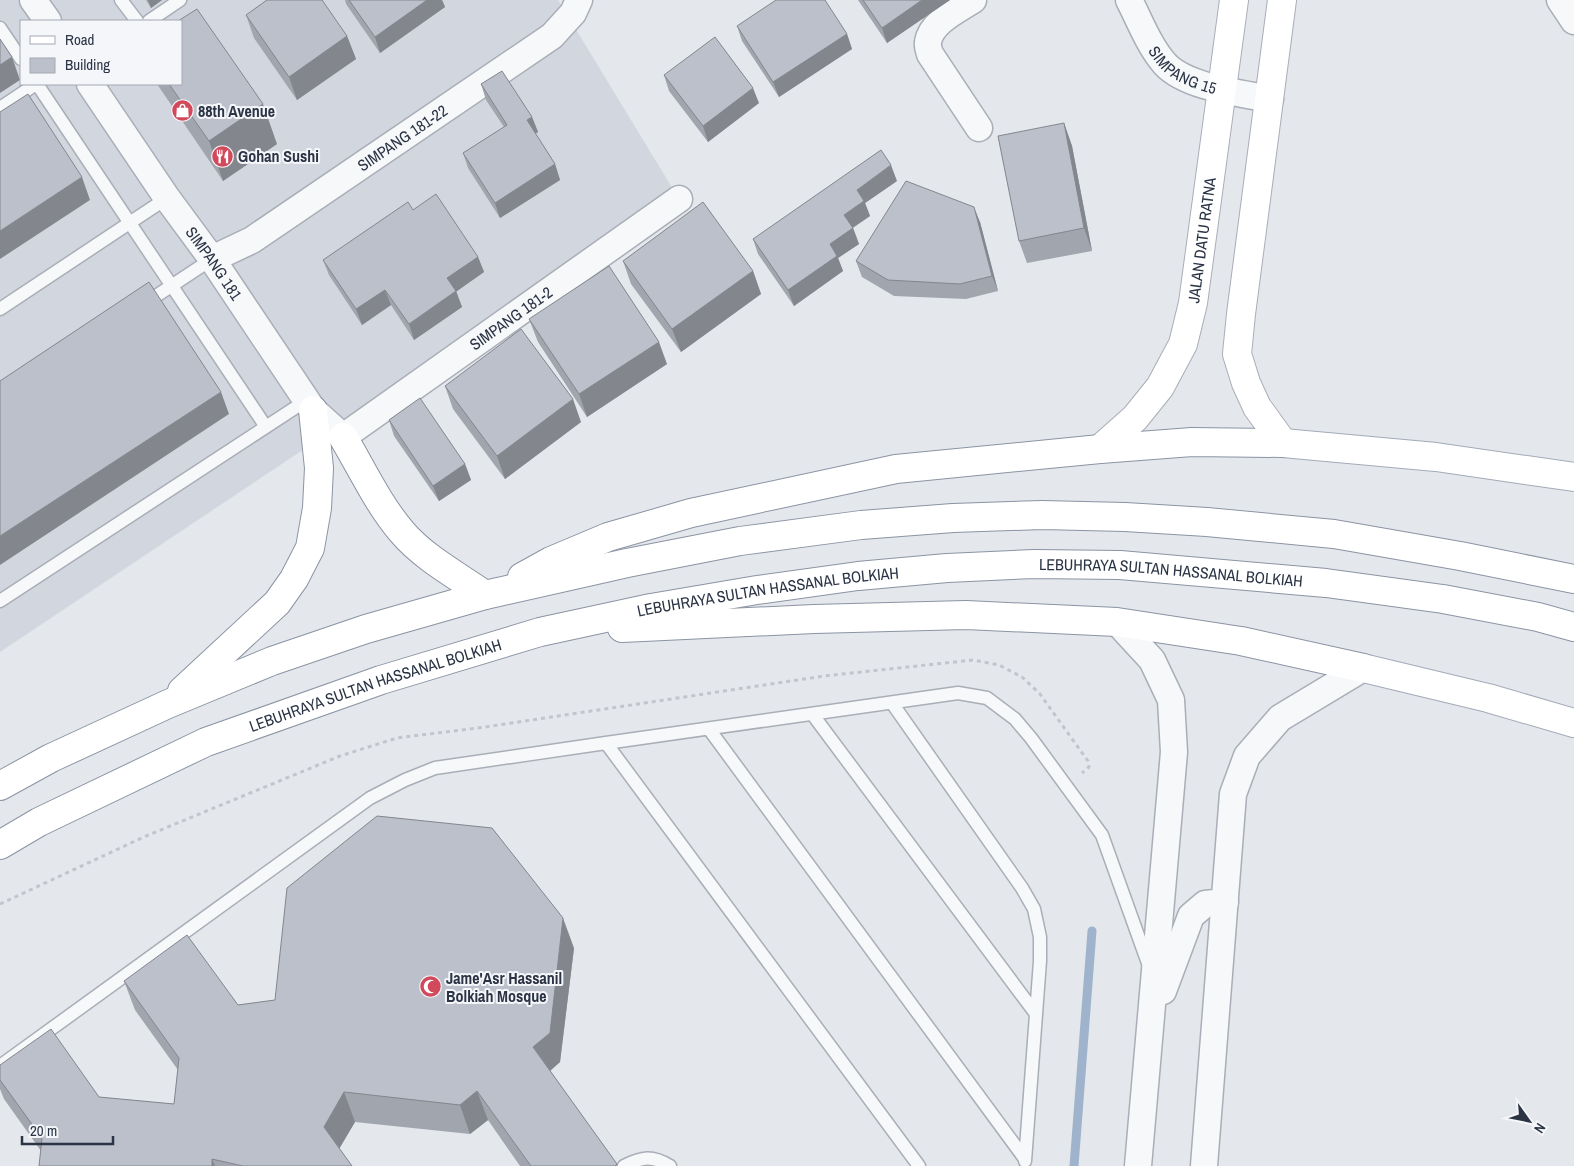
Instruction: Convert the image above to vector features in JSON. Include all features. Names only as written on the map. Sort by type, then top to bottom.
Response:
[{"type":"main road","name":"JALAN DATU RATNA","points":[[1100,449],[1135,418],[1160,387],[1183,344],[1193,303],[1234,0]]},
{"type":"main road","points":[[1282,0],[1237,354],[1246,384],[1257,407],[1284,443]]},
{"type":"main road","points":[[168,704],[277,602],[294,579],[310,548],[317,508],[319,468],[310,405]]},
{"type":"main road","points":[[343,437],[385,509],[403,533],[424,552],[489,594]]},
{"type":"main road","points":[[489,594],[551,562],[608,536],[691,512],[896,469],[1192,442],[1284,443],[1436,457],[1574,477]]},
{"type":"main road","points":[[0,786],[51,758],[168,704],[281,658],[366,629],[489,594],[627,562],[740,541],[861,525],[953,518],[1042,516],[1152,519],[1334,534],[1460,556],[1574,579]]},
{"type":"main road","name":"LEBUHRAYA SULTAN HASSANAL BOLKIAH","points":[[0,846],[39,822],[206,742],[382,680],[540,632],[651,608],[821,581],[947,568],[1034,564],[1120,565],[1326,583],[1443,599],[1538,618],[1574,628]]},
{"type":"main road","points":[[540,632],[814,619],[966,615],[1117,622],[1241,641],[1488,698],[1574,723]]},
{"type":"street","points":[[33,0],[47,20]]},
{"type":"street","name":"SIMPANG 181-22","points":[[212,259],[252,240],[552,36],[573,13],[579,0]]},
{"type":"street","points":[[972,0],[938,24],[931,33],[927,43],[930,54],[978,128]]},
{"type":"street","name":"SIMPANG 15","points":[[1130,0],[1154,48],[1166,65],[1183,76],[1201,84],[1270,99]]},
{"type":"street","points":[[1560,0],[1574,21]]},
{"type":"street","name":"SIMPANG 181","points":[[91,85],[212,259],[310,405],[343,437]]},
{"type":"street","name":"SIMPANG 181-2","points":[[343,437],[679,199]]},
{"type":"street","points":[[1117,622],[1152,660],[1171,700],[1174,752],[1138,1166]]},
{"type":"street","points":[[1204,1166],[1233,794],[1247,756],[1280,718],[1363,668]]},
{"type":"street","points":[[1152,1020],[1192,916],[1205,904],[1225,902]]},
{"type":"lane","points":[[121,0],[136,20]]},
{"type":"lane","points":[[150,20],[180,0]]},
{"type":"lane","points":[[0,28],[20,58]]},
{"type":"lane","points":[[0,108],[35,85]]},
{"type":"lane","points":[[38,85],[266,427]]},
{"type":"lane","points":[[0,309],[168,198]]},
{"type":"lane","points":[[131,312],[212,259]]},
{"type":"lane","points":[[0,601],[266,427],[310,405]]},
{"type":"lane","points":[[0,1066],[370,798],[405,780],[435,768],[958,694],[987,698],[1015,719],[1102,834],[1154,980]]},
{"type":"lane","points":[[892,703],[1022,888],[1034,909],[1040,937],[1040,961],[1024,1162]]},
{"type":"lane","points":[[813,715],[1036,1014]]},
{"type":"lane","points":[[709,729],[1024,1162]]},
{"type":"lane","points":[[606,744],[919,1166]]},
{"type":"lane","points":[[624,1166],[638,1158],[660,1160],[670,1166]]},
{"type":"shaded area","points":[[0,0],[558,0],[679,199],[0,652]]},
{"type":"building","points":[[267,0],[322,0],[347,36],[289,77],[246,15]]},
{"type":"building","points":[[349,0],[427,0],[375,37]]},
{"type":"building","points":[[776,0],[825,0],[847,34],[773,82],[737,26]]},
{"type":"building","points":[[863,0],[922,0],[882,28]]},
{"type":"building","points":[[197,9],[263,104],[209,141],[170,85],[182,85],[182,20],[180,20]]},
{"type":"building","points":[[715,37],[753,88],[703,126],[664,75]]},
{"type":"building","points":[[0,39],[12,57],[0,65]]},
{"type":"building","points":[[502,71],[532,117],[527,120],[555,164],[495,203],[463,153],[507,125],[481,84]]},
{"type":"building","points":[[28,94],[82,177],[0,231],[0,112]]},
{"type":"building","points":[[1064,123],[1084,228],[1019,241],[998,136]]},
{"type":"building","points":[[881,150],[891,165],[857,190],[864,201],[844,215],[853,228],[830,244],[837,256],[788,290],[753,239]]},
{"type":"building","points":[[906,181],[974,207],[992,276],[960,284],[888,280],[856,261]]},
{"type":"building","points":[[436,194],[478,257],[447,278],[456,291],[409,324],[385,290],[356,309],[323,260],[408,202],[413,210]]},
{"type":"building","points":[[703,202],[753,271],[672,329],[623,261]]},
{"type":"building","points":[[609,266],[659,342],[579,394],[529,319]]},
{"type":"building","points":[[149,282],[221,392],[0,536],[0,381]]},
{"type":"building","points":[[521,329],[573,399],[497,456],[445,386]]},
{"type":"building","points":[[420,398],[465,464],[433,486],[389,420]]},
{"type":"building","name":"Jame'Asr Hassanil Bolkiah Mosque","points":[[377,816],[492,828],[563,918],[550,1033],[533,1047],[617,1164],[615,1166],[531,1166],[477,1091],[460,1105],[344,1092],[324,1127],[352,1166],[243,1166],[212,1159],[212,1166],[39,1166],[42,1138],[0,1080],[0,1065],[51,1029],[99,1097],[174,1104],[179,1058],[124,981],[187,935],[238,1005],[275,1000],[287,888]]},
{"type":"waterway","points":[[1074,1166],[1092,931]]},
{"type":"place","name":"88th Avenue","points":[[182,111]]},
{"type":"place","name":"Gohan Sushi","points":[[222,156]]},
{"type":"place","name":"Jame'Asr Hassanil Bolkiah Mosque","points":[[430,987]]}]
